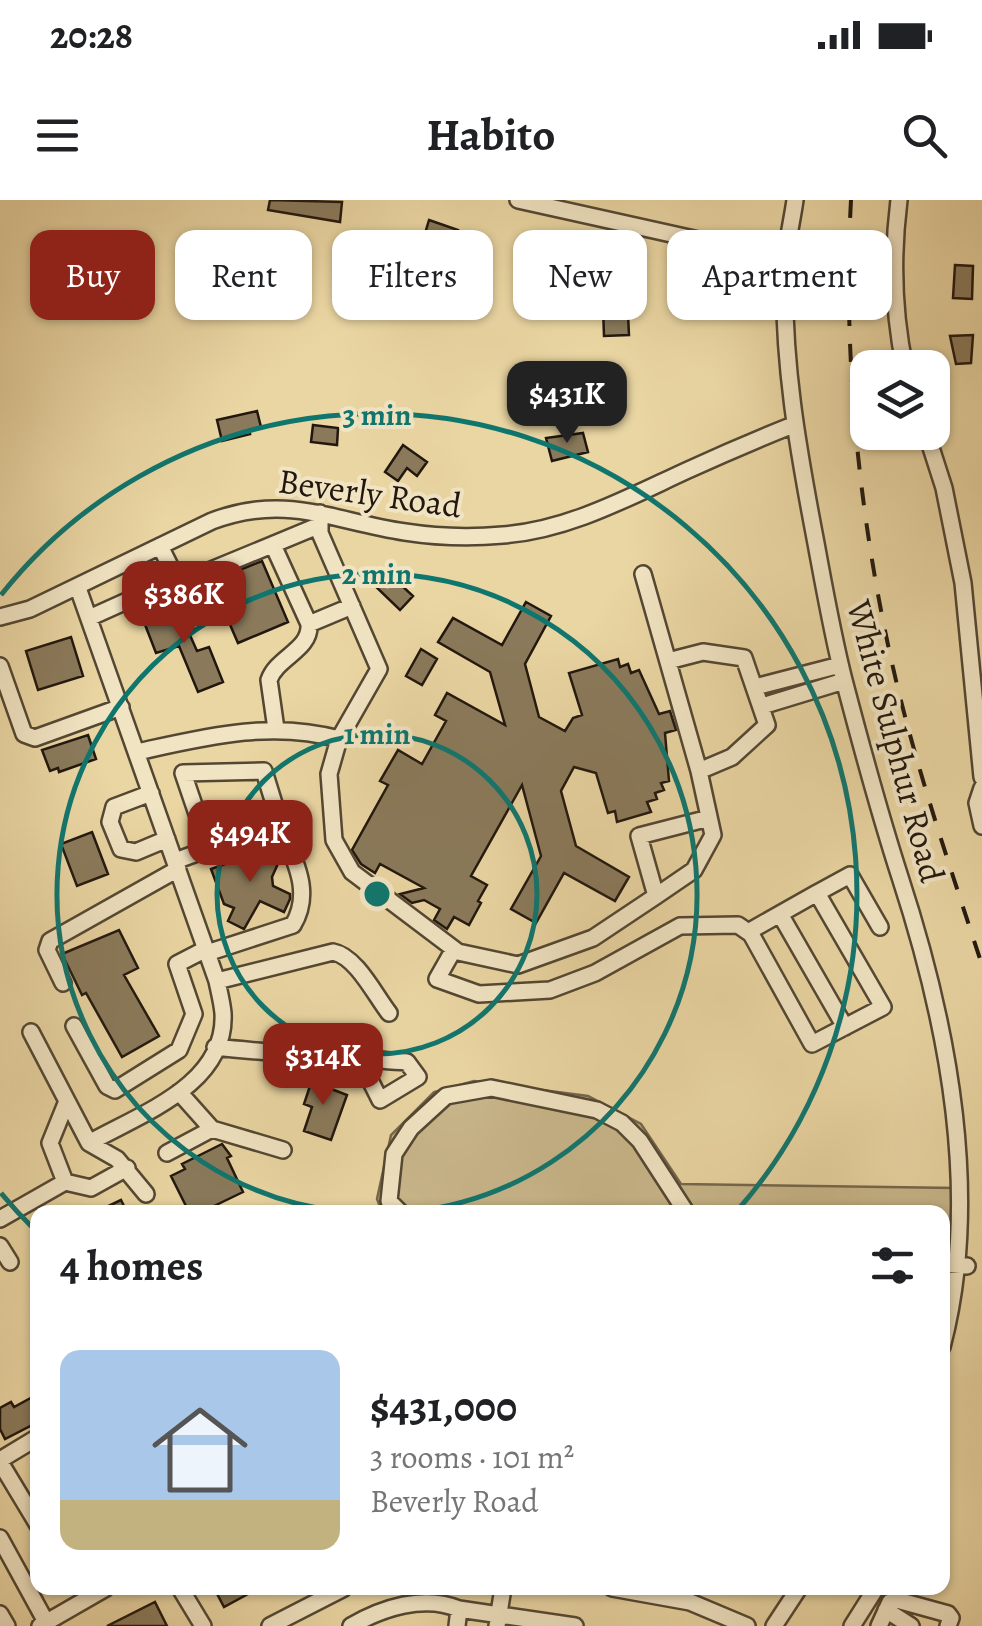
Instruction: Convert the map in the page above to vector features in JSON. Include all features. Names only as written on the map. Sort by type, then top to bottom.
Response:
[{"type":"street","points":[[518,200],[667,233]]},
{"type":"street","name":"White Sulphur Road","points":[[791,230],[795,200]]},
{"type":"street","points":[[899,200],[895,297],[902,350]]},
{"type":"street","name":"White Sulphur Road","points":[[788,320],[793,424],[842,672],[888,838],[961,1072],[973,1132],[975,1185],[968,1266],[964,1292],[950,1327]]},
{"type":"street","name":"Beverly Road","points":[[0,617],[30,610],[240,511],[262,508],[440,535],[489,536],[541,530],[620,502],[793,424]]},
{"type":"street","points":[[932,450],[944,488],[963,582],[982,777]]},
{"type":"street","points":[[204,573],[273,545],[320,519],[320,533],[379,669],[339,739],[329,774],[334,840],[352,872],[454,949],[518,965],[593,938],[694,870],[713,835],[699,771],[643,574]]},
{"type":"street","points":[[273,545],[310,634],[272,672],[269,680],[276,729]]},
{"type":"street","points":[[89,618],[171,581],[172,570],[160,546]]},
{"type":"street","points":[[78,588],[217,981],[223,1016],[208,1064],[189,1087],[89,1143]]},
{"type":"street","points":[[309,624],[352,606]]},
{"type":"street","points":[[668,661],[702,652],[744,658],[762,706],[767,725],[732,757],[699,771]]},
{"type":"street","points":[[0,666],[24,734],[35,738],[121,707]]},
{"type":"street","points":[[755,688],[842,672]]},
{"type":"street","points":[[762,706],[842,672]]},
{"type":"street","points":[[137,752],[276,729],[311,731],[339,739]]},
{"type":"street","points":[[74,1026],[107,1086],[115,1090],[179,1050],[194,1014],[177,964],[206,951],[293,925],[304,890],[264,771],[183,773],[209,849]]},
{"type":"street","points":[[982,788],[977,803],[982,826]]},
{"type":"street","points":[[151,793],[114,807],[110,822],[121,849],[136,852],[167,839]]},
{"type":"street","points":[[656,896],[639,836],[709,818]]},
{"type":"street","points":[[63,983],[47,950],[50,941],[177,865],[280,823]]},
{"type":"street","points":[[748,932],[850,875],[880,928]]},
{"type":"street","points":[[454,949],[438,979],[479,994],[518,994],[550,990],[595,973],[680,926],[738,924],[748,932],[812,1044],[884,1008],[817,893]]},
{"type":"street","points":[[780,914],[845,1027]]},
{"type":"street","points":[[217,981],[332,952],[342,954],[388,1013]]},
{"type":"street","points":[[31,1032],[89,1143],[127,1168],[146,1194]]},
{"type":"street","points":[[215,1047],[359,1058]]},
{"type":"street","points":[[393,1205],[389,1201],[394,1154],[411,1128],[446,1096],[491,1088],[597,1110],[622,1123],[640,1141],[681,1205]]},
{"type":"street","points":[[179,1092],[212,1129],[282,1150]]},
{"type":"street","points":[[65,1182],[50,1143],[67,1101]]},
{"type":"street","points":[[167,1153],[212,1129]]},
{"type":"street","points":[[0,1219],[65,1182],[91,1188],[127,1168]]},
{"type":"street","points":[[0,1246],[10,1262]]},
{"type":"street","points":[[950,1265],[968,1266]]},
{"type":"street","points":[[30,1442],[0,1461],[30,1512]]},
{"type":"street","points":[[0,1538],[43,1624],[77,1595]]},
{"type":"street","points":[[184,1595],[203,1626]]},
{"type":"street","points":[[270,1626],[330,1595]]},
{"type":"street","points":[[651,1595],[690,1602],[746,1626]]},
{"type":"street","points":[[774,1626],[794,1595]]},
{"type":"street","points":[[852,1626],[872,1595]]},
{"type":"street","points":[[879,1626],[890,1602],[897,1600],[948,1614],[950,1622]]},
{"type":"street","points":[[350,1626],[367,1616],[424,1602],[498,1619],[574,1626]]},
{"type":"street","points":[[457,1626],[459,1609]]},
{"type":"street","points":[[886,1610],[911,1626]]},
{"type":"street","points":[[0,1614],[7,1626]]},
{"type":"shaded area","points":[[474,1081],[588,1096],[641,1124],[681,1184],[956,1188],[950,1252],[950,1205],[379,1205],[377,1199],[391,1135],[434,1092]]},
{"type":"building","points":[[270,200],[342,202],[340,222],[268,210]]},
{"type":"building","points":[[429,220],[458,230],[426,230]]},
{"type":"building","points":[[955,265],[973,266],[972,299],[953,298]]},
{"type":"building","points":[[603,320],[628,320],[629,335],[604,336]]},
{"type":"building","points":[[973,335],[971,363],[956,364],[950,336]]},
{"type":"building","points":[[257,411],[261,427],[222,441],[217,420]]},
{"type":"building","points":[[313,425],[338,428],[337,445],[311,442]]},
{"type":"building","points":[[583,433],[588,452],[552,461],[546,438]]},
{"type":"building","points":[[403,445],[427,462],[417,476],[407,468],[398,481],[385,472]]},
{"type":"building","points":[[262,561],[288,622],[238,643],[221,604],[206,611],[194,584],[208,583]]},
{"type":"building","points":[[385,570],[413,596],[400,610],[373,584]]},
{"type":"building","points":[[526,602],[551,616],[525,664],[539,717],[565,731],[573,718],[582,715],[569,673],[618,659],[620,667],[628,664],[631,673],[639,670],[659,714],[670,711],[676,730],[665,733],[669,781],[661,783],[664,790],[655,793],[657,799],[647,802],[651,812],[617,822],[615,811],[608,813],[596,773],[574,767],[561,791],[576,846],[629,877],[615,901],[564,873],[536,923],[511,909],[541,856],[522,785],[471,876],[487,885],[478,901],[481,903],[469,925],[454,917],[447,929],[434,920],[440,909],[424,900],[412,903],[400,894],[424,888],[380,864],[375,873],[361,864],[352,850],[388,785],[380,781],[398,750],[422,764],[446,721],[435,715],[447,693],[505,725],[490,672],[438,642],[453,618],[502,645]]},
{"type":"building","points":[[177,604],[181,614],[186,612],[194,630],[189,633],[197,651],[209,647],[223,682],[198,692],[179,646],[156,653],[144,622]]},
{"type":"building","points":[[71,637],[83,676],[38,690],[26,651]]},
{"type":"building","points":[[421,649],[437,659],[422,685],[406,676]]},
{"type":"building","points":[[88,735],[96,759],[59,772],[58,768],[50,771],[42,750]]},
{"type":"building","points":[[92,832],[108,874],[77,886],[61,844]]},
{"type":"building","points":[[265,846],[280,853],[273,886],[290,894],[290,899],[284,912],[260,901],[244,929],[228,921],[234,908],[224,904],[211,869],[247,856],[258,858]]},
{"type":"building","points":[[119,930],[138,968],[124,975],[159,1036],[122,1057],[86,993],[82,995],[62,954]]},
{"type":"building","points":[[314,1074],[329,1078],[326,1087],[347,1095],[331,1140],[304,1131],[312,1107],[304,1104]]},
{"type":"building","points":[[222,1144],[231,1156],[227,1158],[243,1192],[216,1205],[186,1205],[171,1176],[185,1169],[182,1164]]},
{"type":"building","points":[[30,1398],[30,1426],[5,1439],[0,1429],[0,1408],[11,1402],[14,1407]]},
{"type":"building","points":[[218,1595],[246,1595],[224,1607]]},
{"type":"building","points":[[155,1602],[167,1626],[107,1626]]},
{"type":"railway","points":[[851,200],[852,387],[875,575],[909,731],[982,965]]}]
